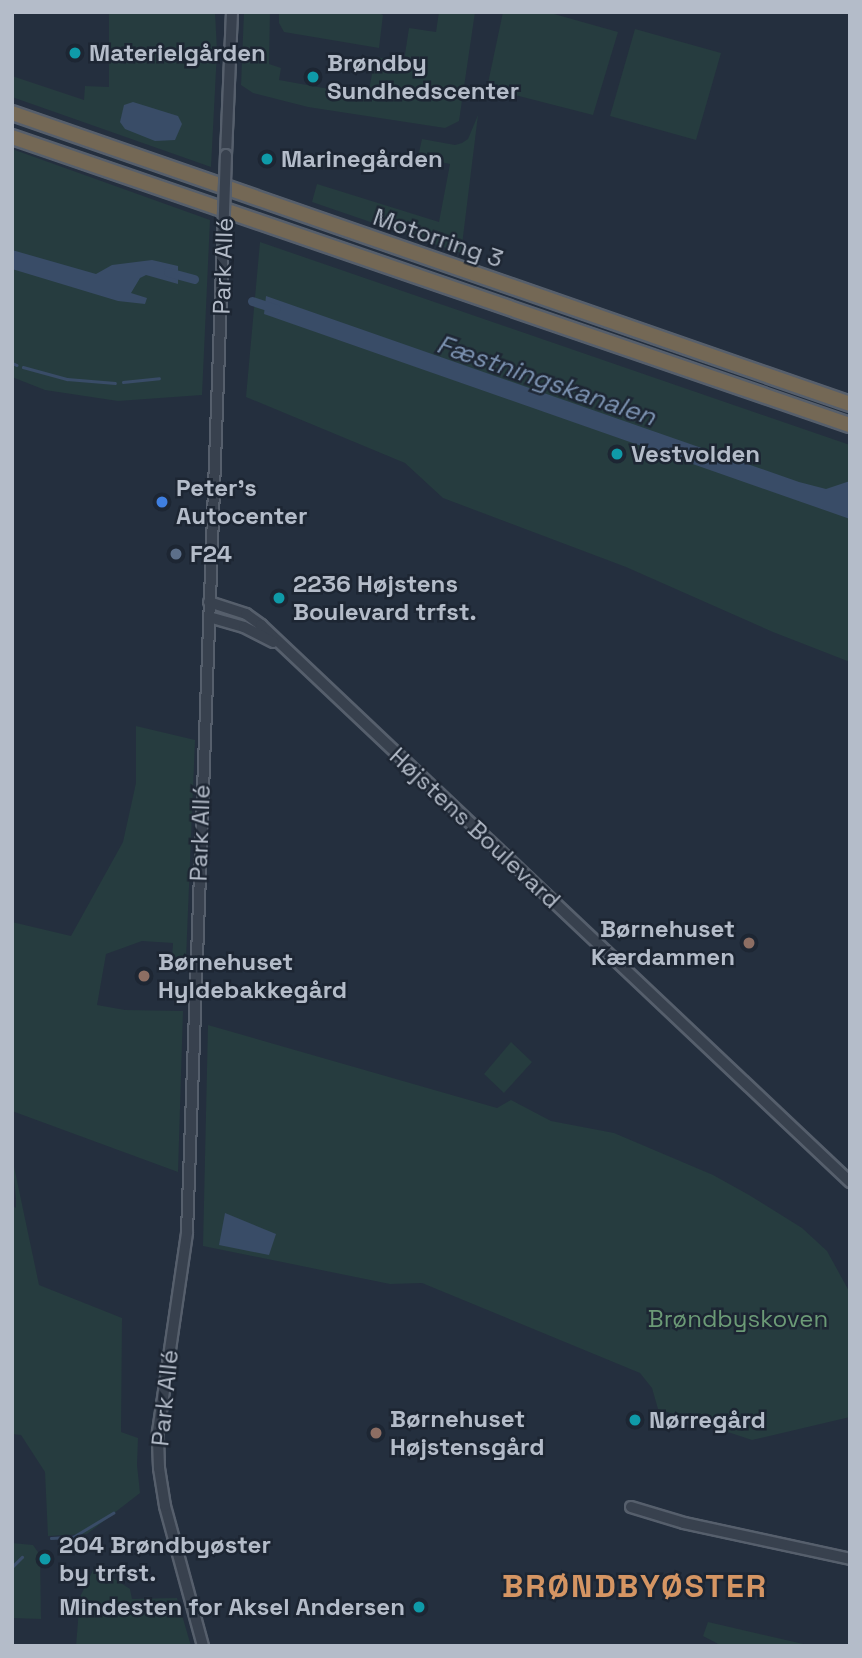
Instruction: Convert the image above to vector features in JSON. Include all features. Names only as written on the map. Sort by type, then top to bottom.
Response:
[{"type":"highway","name":"Motorring 3","points":[[12,113],[850,404]]},
{"type":"highway","name":"Motorring 3","points":[[12,136],[850,425]]},
{"type":"street","name":"Park Allé","points":[[203,1646],[165,1506],[159,1468],[158,1432],[187,1233],[232,12]]},
{"type":"street","name":"Højstens Boulevard","points":[[209,602],[246,614],[284,647],[850,1182]]},
{"type":"street","name":"Højstens Boulevard","points":[[209,617],[244,626],[284,647]]},
{"type":"street","points":[[631,1507],[684,1523],[850,1559]]},
{"type":"green space","points":[[109,12],[215,12],[217,51],[211,167],[12,97],[12,76],[84,100],[85,86],[109,87]]},
{"type":"green space","points":[[244,12],[270,12],[269,64],[281,68],[279,80],[368,96],[375,57],[404,61],[409,28],[436,32],[439,12],[475,12],[459,121],[445,128],[308,107],[253,93],[241,85]]},
{"type":"green space","points":[[279,12],[377,12],[383,15],[379,48],[284,32],[279,23]]},
{"type":"green space","points":[[503,12],[547,12],[618,32],[593,115],[487,88]]},
{"type":"green space","points":[[635,29],[721,53],[696,140],[610,116]]},
{"type":"green space","points":[[478,115],[461,253],[312,202],[317,184],[439,222],[450,164],[418,157],[422,139],[455,145],[462,143],[468,139]]},
{"type":"green space","points":[[12,149],[210,220],[202,395],[118,401],[45,390],[12,377]]},
{"type":"green space","name":"Vestvolden","points":[[260,242],[850,445],[850,662],[773,632],[626,567],[443,498],[405,463],[246,397]]},
{"type":"green space","points":[[136,726],[195,740],[186,959],[172,959],[173,943],[142,941],[106,954],[97,1005],[125,1010],[183,1011],[178,1172],[12,1111],[12,922],[71,936],[123,842],[136,783]]},
{"type":"green space","name":"Brøndbyskoven","points":[[208,1025],[497,1108],[511,1100],[551,1121],[614,1133],[713,1175],[749,1195],[802,1228],[827,1251],[849,1291],[850,1417],[752,1440],[658,1409],[652,1388],[640,1373],[422,1283],[390,1284],[203,1246]]},
{"type":"green space","points":[[511,1042],[532,1062],[504,1093],[484,1074]]},
{"type":"green space","points":[[12,1157],[39,1285],[122,1318],[121,1432],[138,1438],[140,1493],[87,1534],[48,1536],[45,1472],[21,1435],[12,1434],[12,1205],[16,1208],[16,1199]]},
{"type":"green space","points":[[12,1543],[33,1545],[40,1555],[41,1619],[12,1618]]},
{"type":"green space","points":[[95,1566],[130,1589],[132,1599],[177,1598],[191,1646],[76,1646],[80,1597]]},
{"type":"green space","points":[[708,1622],[812,1646],[722,1646],[703,1636]]},
{"type":"water","points":[[133,102],[178,116],[182,124],[175,140],[155,141],[125,129],[120,122],[124,105]]},
{"type":"water","points":[[12,250],[96,274],[112,265],[152,260],[178,266],[178,284],[146,275],[140,278],[131,293],[147,298],[145,304],[118,301],[12,269]]},
{"type":"water","points":[[266,296],[799,482],[826,489],[850,481],[850,519],[264,314]]},
{"type":"water","points":[[225,1213],[276,1234],[269,1255],[219,1245]]},
{"type":"waterway","name":"Fæstningskanalen","points":[[168,272],[194,279]]},
{"type":"waterway","name":"Fæstningskanalen","points":[[252,301],[276,309]]},
{"type":"waterway","points":[[12,363],[17,365]]},
{"type":"waterway","points":[[23,367],[67,379],[115,383]]},
{"type":"waterway","points":[[123,382],[159,378]]},
{"type":"waterway","points":[[51,1538],[73,1537],[113,1513]]},
{"type":"waterway","points":[[12,1567],[22,1557]]},
{"type":"place","name":"Materielgården","points":[[75,53]]},
{"type":"place","name":"Brøndby Sundhedscenter","points":[[313,77]]},
{"type":"place","name":"Marinegården","points":[[267,159]]},
{"type":"place","name":"Vestvolden","points":[[617,454]]},
{"type":"place","name":"Peter's Autocenter","points":[[162,502]]},
{"type":"place","name":"F24","points":[[176,554]]},
{"type":"place","name":"2236 Højstens Boulevard trfst.","points":[[279,598]]},
{"type":"place","name":"Børnehuset Kærdammen","points":[[749,943]]},
{"type":"place","name":"Børnehuset Hyldebakkegård","points":[[144,976]]},
{"type":"place","name":"Nørregård","points":[[635,1420]]},
{"type":"place","name":"Børnehuset Højstensgård","points":[[376,1433]]},
{"type":"place","name":"204 Brøndbyøster by trfst.","points":[[45,1559]]},
{"type":"place","name":"Mindesten for Aksel Andersen","points":[[419,1607]]},
{"type":"district","name":"BRØNDBYØSTER","points":[[635,1586]]}]
